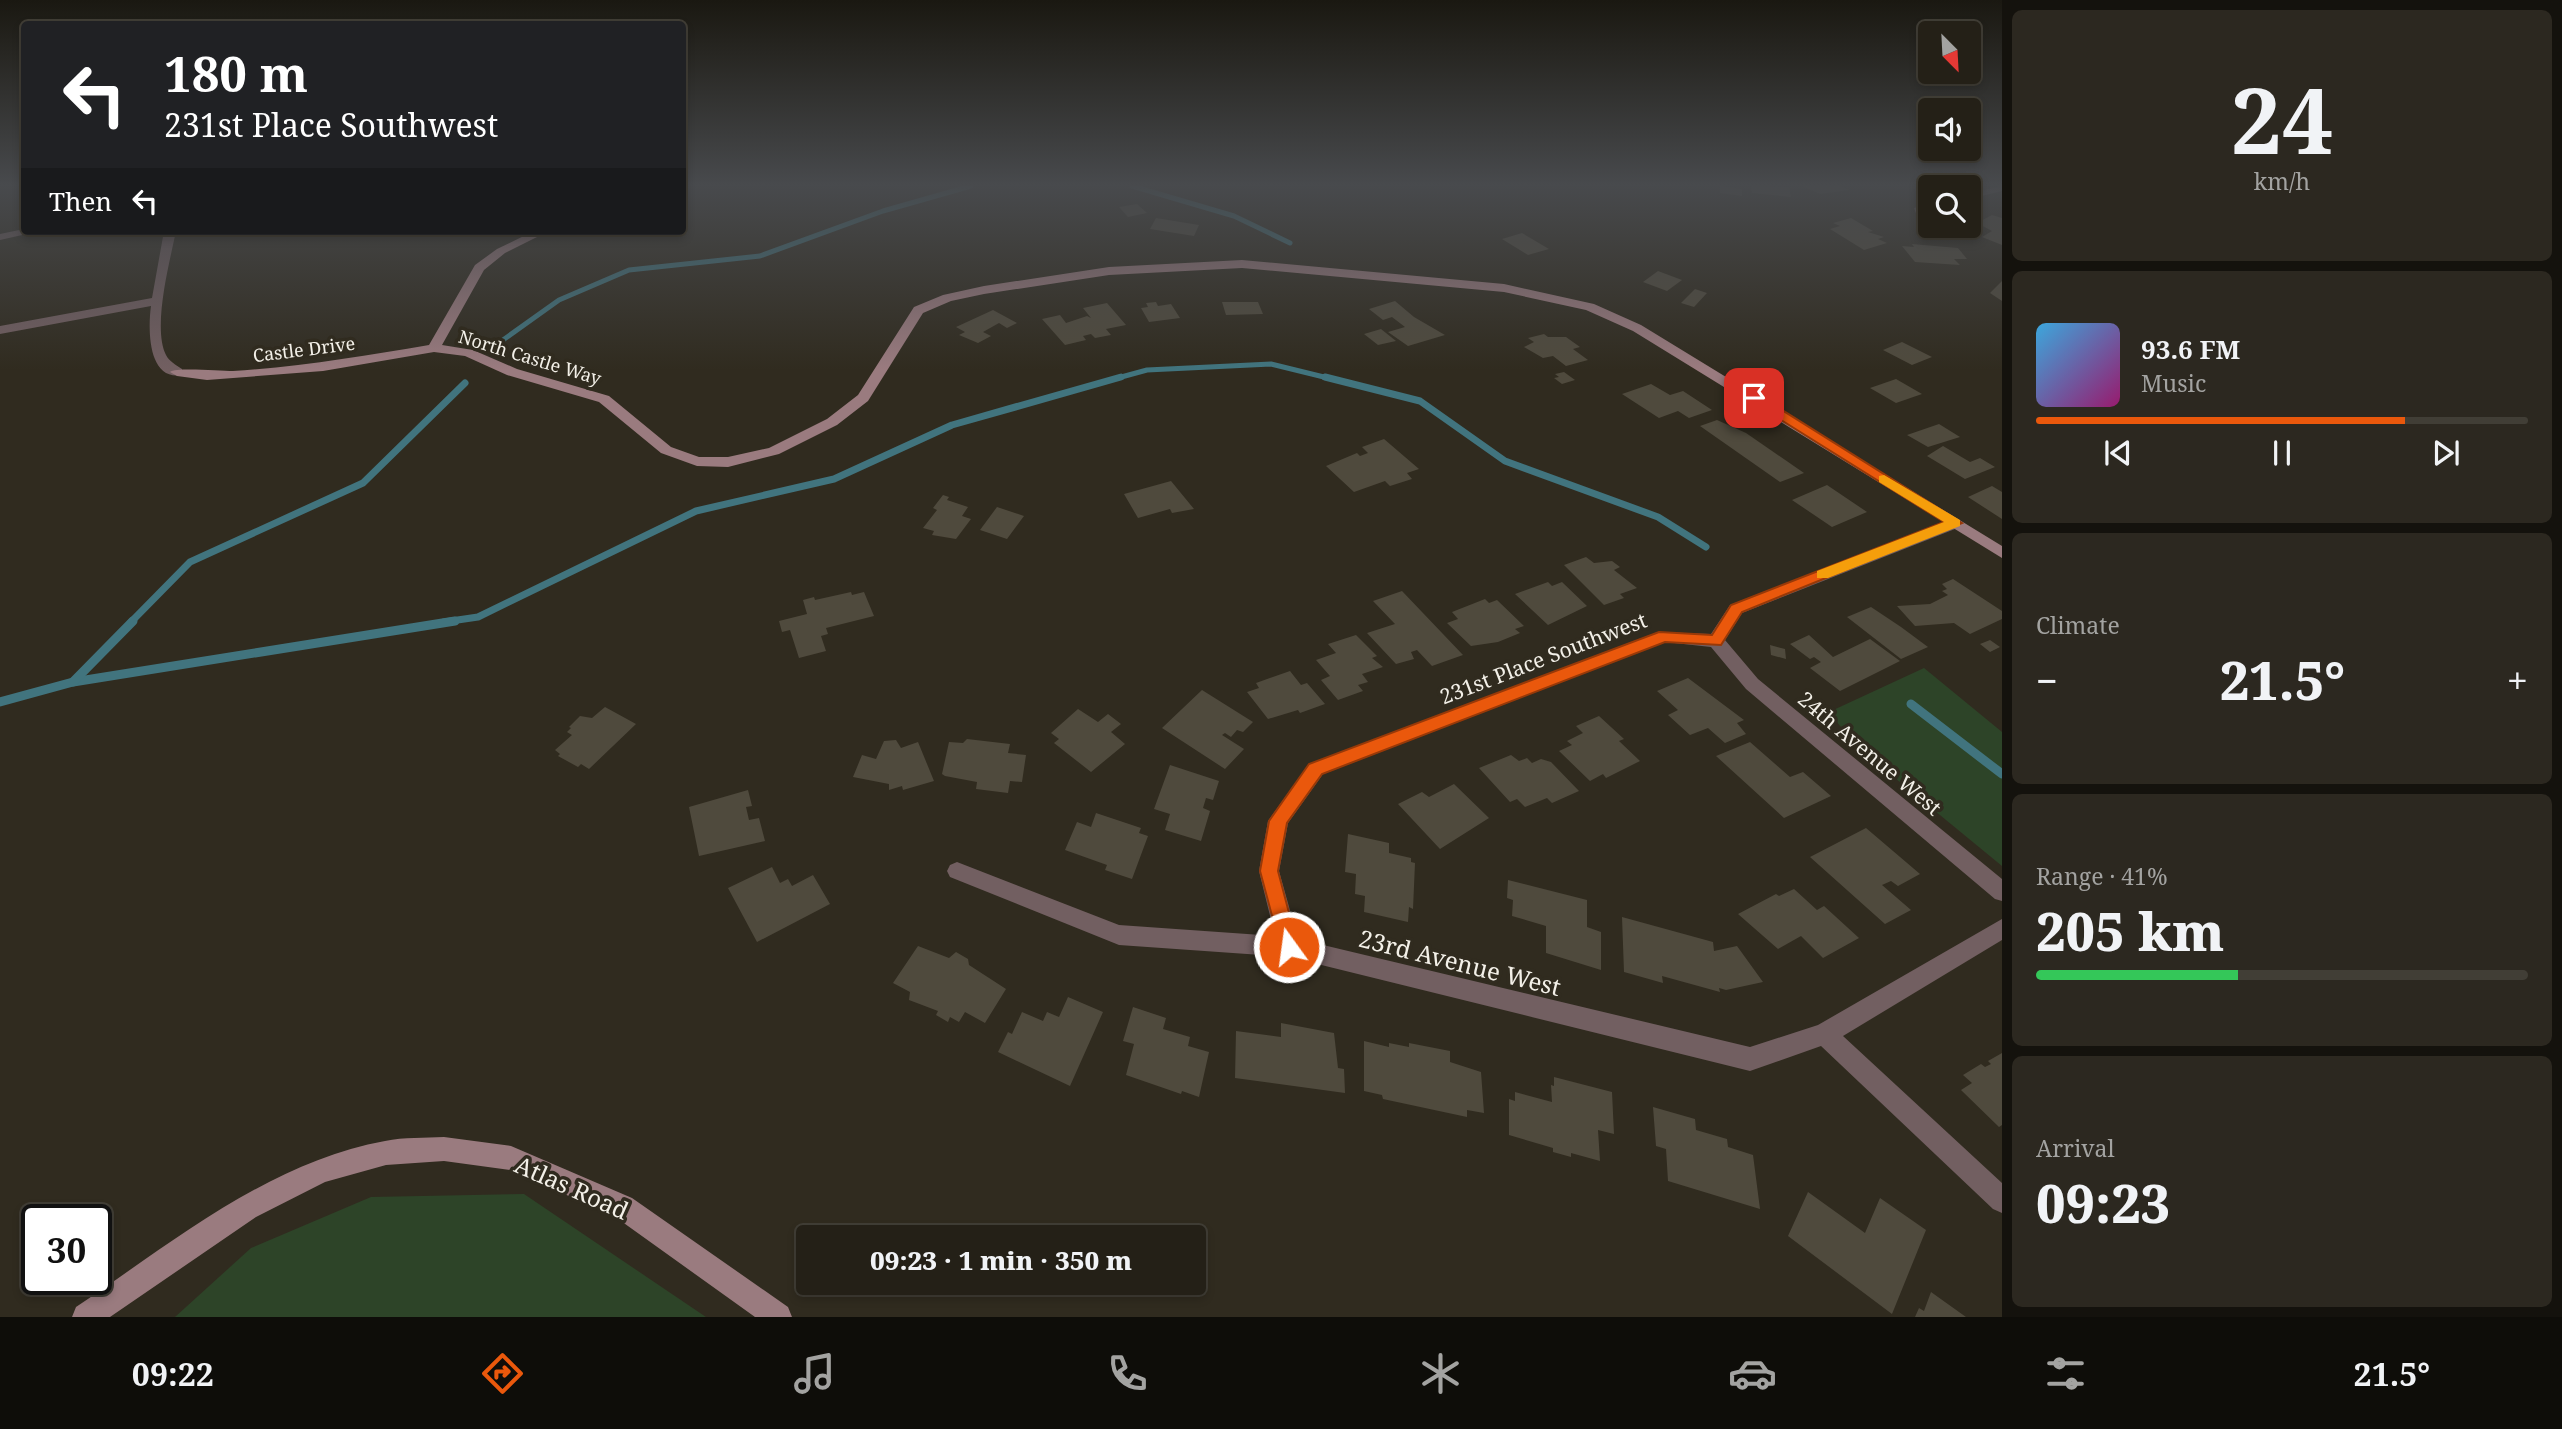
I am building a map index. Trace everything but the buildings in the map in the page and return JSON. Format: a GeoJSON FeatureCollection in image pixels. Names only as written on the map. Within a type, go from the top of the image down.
{"type":"FeatureCollection","features":[{"type":"Feature","properties":{"kind":"street"},"geometry":{"type":"LineString","coordinates":[[0,330],[158,301],[167,247]]}},
{"type":"Feature","properties":{"kind":"street"},"geometry":{"type":"LineString","coordinates":[[434,348],[479,268],[508,247]]}},
{"type":"Feature","properties":{"kind":"street","name":"North Castle Way"},"geometry":{"type":"LineString","coordinates":[[434,348],[468,354],[512,372],[604,399],[666,450],[697,461],[728,462],[774,451],[832,422],[863,398],[918,310],[947,298],[1129,268],[1242,264],[1515,290],[1563,299],[1611,316],[1658,340],[2002,553]]}},
{"type":"Feature","properties":{"kind":"street","name":"Castle Drive"},"geometry":{"type":"LineString","coordinates":[[158,301],[158,351],[164,363],[177,372],[207,376],[261,373],[434,348]]}},
{"type":"Feature","properties":{"kind":"street"},"geometry":{"type":"LineString","coordinates":[[1716,641],[1736,609],[1955,523]]}},
{"type":"Feature","properties":{"kind":"street","name":"231st Place Southwest"},"geometry":{"type":"LineString","coordinates":[[1289,947],[1269,871],[1278,821],[1315,769],[1664,636],[1716,641]]}},
{"type":"Feature","properties":{"kind":"street","name":"24th Avenue West"},"geometry":{"type":"LineString","coordinates":[[1716,641],[1752,684],[2002,892]]}},
{"type":"Feature","properties":{"kind":"street","name":"23rd Avenue West"},"geometry":{"type":"LineString","coordinates":[[957,871],[1119,935],[1289,947],[1750,1059],[1824,1034]]}},
{"type":"Feature","properties":{"kind":"street"},"geometry":{"type":"LineString","coordinates":[[2002,929],[1824,1034],[2002,1200]]}},
{"type":"Feature","properties":{"kind":"street","name":"Atlas Road"},"geometry":{"type":"LineString","coordinates":[[86,1317],[247,1208],[321,1171],[386,1153],[444,1149],[511,1158],[624,1207],[778,1317]]}},
{"type":"Feature","properties":{"kind":"green space"},"geometry":{"type":"Polygon","coordinates":[[[1924,668],[2002,732],[2002,866],[1856,746],[1829,712],[1924,668]]]}},
{"type":"Feature","properties":{"kind":"green space"},"geometry":{"type":"Polygon","coordinates":[[[524,1194],[706,1317],[175,1317],[251,1248],[371,1197],[524,1194]]]}},
{"type":"Feature","properties":{"kind":"waterway"},"geometry":{"type":"LineString","coordinates":[[503,340],[559,300],[629,270],[760,256],[783,247]]}},
{"type":"Feature","properties":{"kind":"waterway"},"geometry":{"type":"LineString","coordinates":[[1114,379],[1147,370],[1271,364],[1332,379]]}},
{"type":"Feature","properties":{"kind":"waterway"},"geometry":{"type":"LineString","coordinates":[[444,622],[478,617],[696,511],[834,479],[952,425],[1121,377]]}},
{"type":"Feature","properties":{"kind":"waterway"},"geometry":{"type":"LineString","coordinates":[[1325,377],[1420,401],[1505,461],[1658,517],[1706,547]]}},
{"type":"Feature","properties":{"kind":"waterway"},"geometry":{"type":"LineString","coordinates":[[131,622],[190,562],[363,483],[465,383]]}},
{"type":"Feature","properties":{"kind":"waterway"},"geometry":{"type":"LineString","coordinates":[[73,682],[133,621]]}},
{"type":"Feature","properties":{"kind":"waterway"},"geometry":{"type":"LineString","coordinates":[[73,682],[455,621]]}},
{"type":"Feature","properties":{"kind":"waterway"},"geometry":{"type":"LineString","coordinates":[[0,702],[73,682]]}},
{"type":"Feature","properties":{"kind":"waterway"},"geometry":{"type":"LineString","coordinates":[[1911,704],[2002,774]]}},
{"type":"Feature","properties":{"kind":"slow traffic"},"geometry":{"type":"LineString","coordinates":[[1823,575],[1955,523],[1884,479]]}},
{"type":"Feature","properties":{"kind":"route"},"geometry":{"type":"LineString","coordinates":[[1289,947],[1269,871],[1278,821],[1315,769],[1664,636],[1716,641],[1736,609],[1955,523],[1754,398]]}}]}
